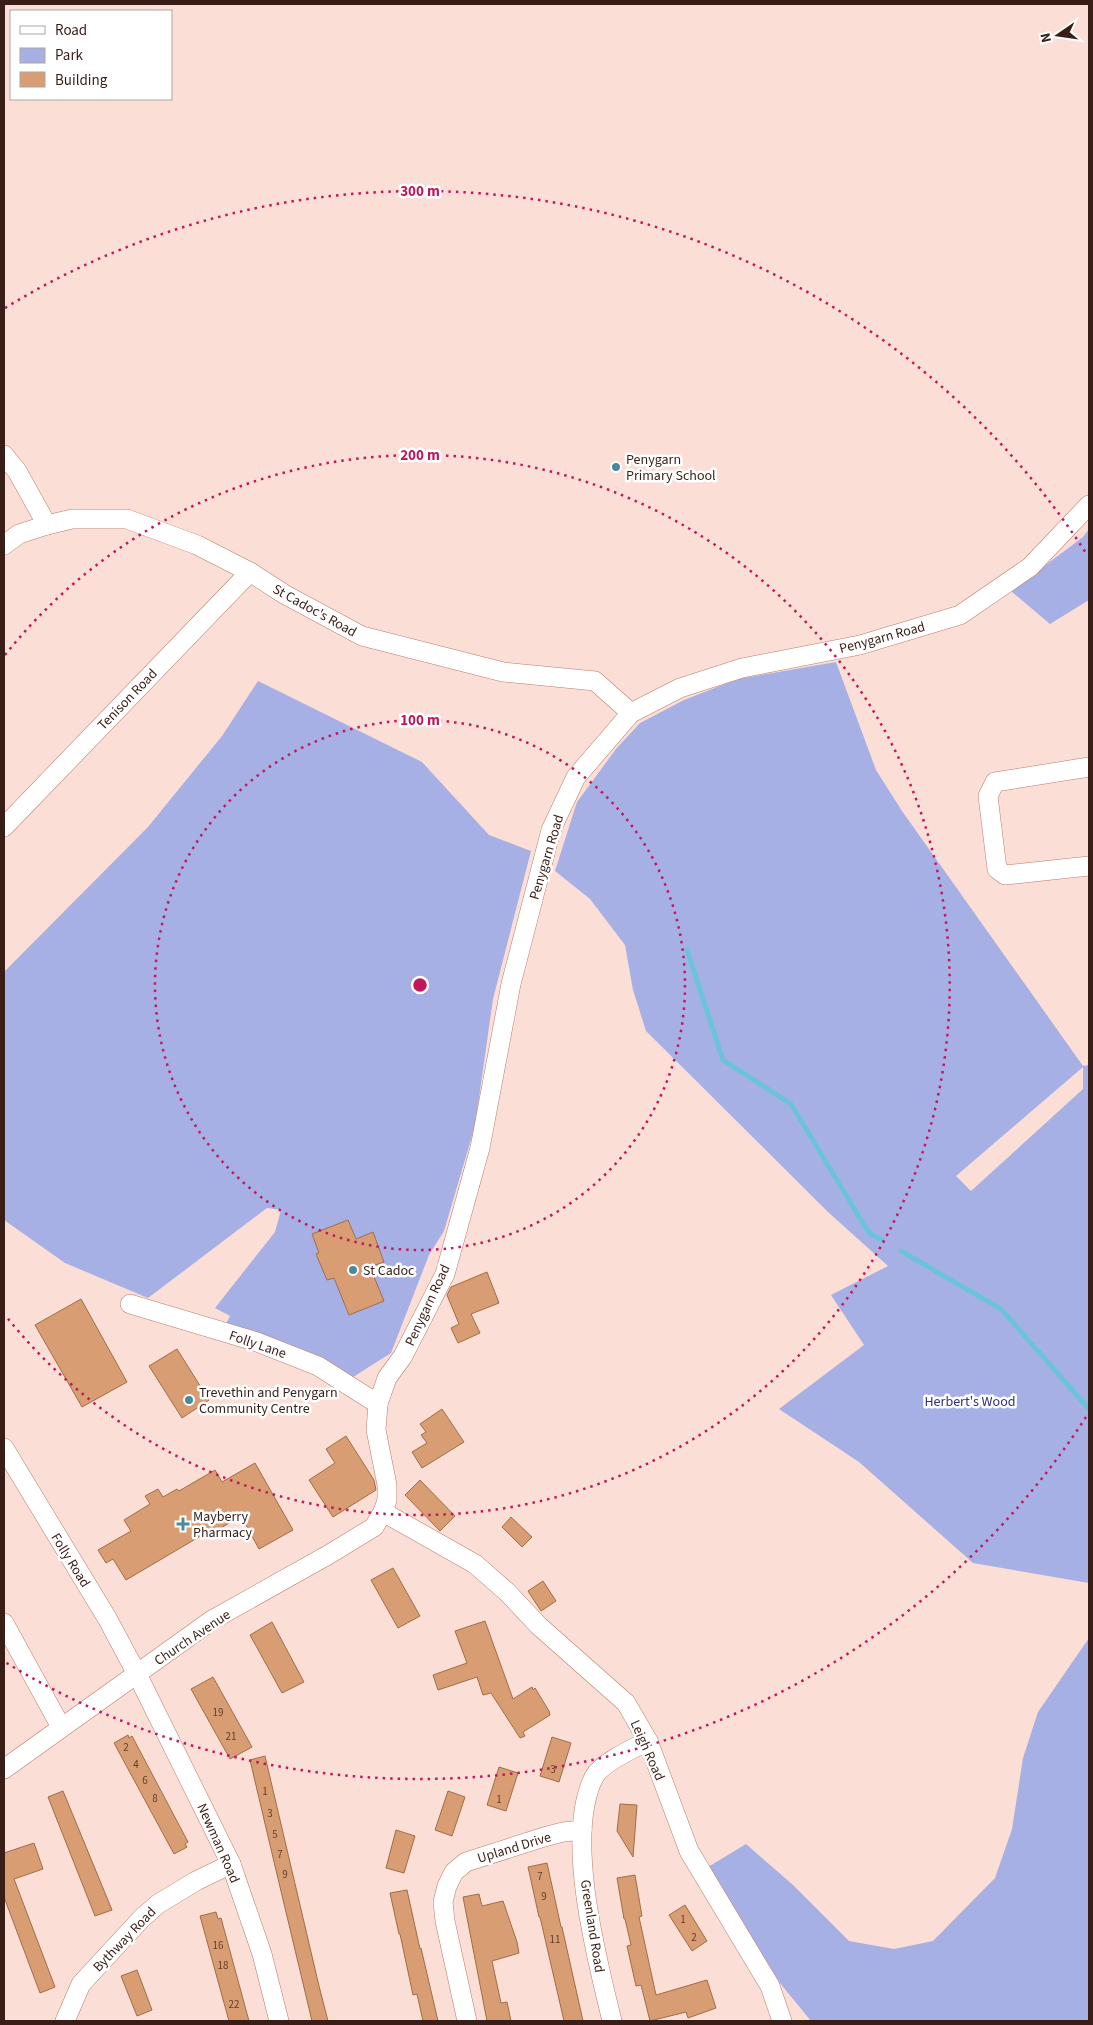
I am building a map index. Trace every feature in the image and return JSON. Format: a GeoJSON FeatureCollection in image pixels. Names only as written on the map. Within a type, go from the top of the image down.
{"type":"FeatureCollection","features":[{"type":"Feature","properties":{"kind":"street"},"geometry":{"type":"LineString","coordinates":[[4,455],[18,471],[46,525]]}},
{"type":"Feature","properties":{"kind":"street","name":"Penygarn Road"},"geometry":{"type":"LineString","coordinates":[[383,1512],[387,1500],[387,1484],[376,1430],[378,1404],[388,1378],[404,1356],[445,1274],[480,1148],[511,984],[551,830],[576,777],[630,713],[680,688],[742,668],[860,645],[960,615],[1030,567],[1089,505]]}},
{"type":"Feature","properties":{"kind":"street","name":"St Cadoc's Road"},"geometry":{"type":"LineString","coordinates":[[4,545],[18,534],[72,519],[127,518],[197,545],[250,572],[284,594],[362,636],[503,672],[595,681],[630,713]]}},
{"type":"Feature","properties":{"kind":"street","name":"Tenison Road"},"geometry":{"type":"LineString","coordinates":[[4,827],[250,572]]}},
{"type":"Feature","properties":{"kind":"street"},"geometry":{"type":"LineString","coordinates":[[1089,767],[995,782],[988,796],[997,869],[1005,876],[1089,866]]}},
{"type":"Feature","properties":{"kind":"street","name":"Folly Lane"},"geometry":{"type":"LineString","coordinates":[[130,1304],[258,1342],[318,1366],[378,1404]]}},
{"type":"Feature","properties":{"kind":"street","name":"Folly Road"},"geometry":{"type":"LineString","coordinates":[[4,1448],[107,1618],[137,1674]]}},
{"type":"Feature","properties":{"kind":"street","name":"Church Avenue"},"geometry":{"type":"LineString","coordinates":[[4,1769],[212,1620],[328,1556],[374,1527],[383,1512]]}},
{"type":"Feature","properties":{"kind":"street","name":"Leigh Road"},"geometry":{"type":"LineString","coordinates":[[383,1512],[475,1564],[507,1592],[539,1626],[626,1703],[648,1741],[689,1851],[770,1986],[782,2021]]}},
{"type":"Feature","properties":{"kind":"street"},"geometry":{"type":"LineString","coordinates":[[4,1622],[61,1727]]}},
{"type":"Feature","properties":{"kind":"street","name":"Newman Road"},"geometry":{"type":"LineString","coordinates":[[137,1674],[231,1864],[262,1954],[279,2021]]}},
{"type":"Feature","properties":{"kind":"street","name":"Greenland Road"},"geometry":{"type":"LineString","coordinates":[[612,2021],[600,1974],[586,1899],[582,1830],[586,1801],[595,1775],[623,1752],[648,1741]]}},
{"type":"Feature","properties":{"kind":"street","name":"Upland Drive"},"geometry":{"type":"LineString","coordinates":[[468,2021],[445,1921],[443,1902],[447,1886],[454,1872],[466,1862],[475,1859],[544,1837],[582,1830]]}},
{"type":"Feature","properties":{"kind":"street","name":"Bythway Road"},"geometry":{"type":"LineString","coordinates":[[65,2021],[81,1984],[142,1918],[158,1904],[196,1881],[231,1864]]}},
{"type":"Feature","properties":{"kind":"green space"},"geometry":{"type":"Polygon","coordinates":[[[1089,529],[1089,600],[1050,624],[1011,591],[1083,537],[1089,529]]]}},
{"type":"Feature","properties":{"kind":"green space","name":"Herbert's Wood"},"geometry":{"type":"Polygon","coordinates":[[[836,662],[876,770],[902,811],[1083,1066],[1089,1065],[1089,1583],[973,1563],[859,1462],[779,1409],[864,1345],[831,1295],[888,1266],[828,1212],[646,1031],[633,990],[625,945],[590,899],[555,871],[577,802],[616,749],[640,723],[684,700],[738,679],[836,662]],[[1083,1067],[956,1176],[971,1191],[1083,1089],[1083,1067]]]}},
{"type":"Feature","properties":{"kind":"green space"},"geometry":{"type":"Polygon","coordinates":[[[258,681],[422,762],[489,835],[531,851],[493,999],[475,1126],[444,1231],[429,1255],[391,1353],[350,1379],[226,1324],[230,1316],[215,1308],[275,1232],[281,1210],[267,1208],[148,1298],[65,1263],[4,1220],[4,972],[148,827],[222,736],[258,681]]]}},
{"type":"Feature","properties":{"kind":"green space"},"geometry":{"type":"Polygon","coordinates":[[[1089,1638],[1089,2021],[811,2021],[780,1983],[708,1867],[746,1844],[793,1885],[849,1941],[894,1949],[933,1941],[995,1878],[1012,1829],[1023,1758],[1038,1712],[1089,1638]]]}},
{"type":"Feature","properties":{"kind":"building"},"geometry":{"type":"Polygon","coordinates":[[[348,1220],[356,1239],[373,1232],[384,1262],[370,1267],[384,1301],[349,1315],[334,1278],[327,1280],[316,1254],[319,1253],[312,1234],[348,1220]]]}},
{"type":"Feature","properties":{"kind":"building"},"geometry":{"type":"Polygon","coordinates":[[[487,1272],[499,1303],[471,1314],[480,1333],[458,1343],[451,1328],[459,1324],[447,1295],[451,1287],[487,1272]]]}},
{"type":"Feature","properties":{"kind":"building"},"geometry":{"type":"Polygon","coordinates":[[[81,1299],[127,1382],[82,1407],[35,1325],[81,1299]]]}},
{"type":"Feature","properties":{"kind":"building"},"geometry":{"type":"Polygon","coordinates":[[[177,1349],[209,1400],[182,1418],[149,1366],[177,1349]]]}},
{"type":"Feature","properties":{"kind":"building"},"geometry":{"type":"Polygon","coordinates":[[[442,1409],[464,1442],[422,1468],[412,1452],[427,1443],[421,1435],[426,1432],[420,1424],[442,1409]]]}},
{"type":"Feature","properties":{"kind":"building"},"geometry":{"type":"Polygon","coordinates":[[[346,1436],[374,1480],[376,1490],[333,1517],[309,1480],[335,1463],[326,1449],[346,1436]]]}},
{"type":"Feature","properties":{"kind":"building"},"geometry":{"type":"Polygon","coordinates":[[[255,1463],[293,1530],[259,1549],[241,1516],[206,1537],[204,1534],[126,1580],[113,1559],[106,1563],[98,1550],[131,1531],[124,1520],[150,1504],[145,1496],[158,1489],[163,1497],[177,1489],[179,1491],[215,1470],[222,1482],[255,1463]]]}},
{"type":"Feature","properties":{"kind":"building"},"geometry":{"type":"Polygon","coordinates":[[[420,1480],[455,1516],[440,1531],[405,1495],[420,1480]]]}},
{"type":"Feature","properties":{"kind":"building"},"geometry":{"type":"Polygon","coordinates":[[[511,1517],[532,1537],[522,1547],[502,1527],[511,1517]]]}},
{"type":"Feature","properties":{"kind":"building"},"geometry":{"type":"Polygon","coordinates":[[[393,1568],[420,1616],[398,1628],[371,1580],[393,1568]]]}},
{"type":"Feature","properties":{"kind":"building"},"geometry":{"type":"Polygon","coordinates":[[[543,1581],[556,1601],[541,1611],[528,1591],[543,1581]]]}},
{"type":"Feature","properties":{"kind":"building"},"geometry":{"type":"Polygon","coordinates":[[[485,1621],[513,1699],[532,1687],[533,1690],[535,1688],[549,1711],[550,1715],[523,1732],[525,1736],[520,1738],[491,1693],[483,1695],[477,1677],[438,1690],[433,1675],[467,1663],[455,1631],[485,1621]]]}},
{"type":"Feature","properties":{"kind":"building"},"geometry":{"type":"Polygon","coordinates":[[[272,1622],[304,1682],[282,1693],[250,1635],[272,1622]]]}},
{"type":"Feature","properties":{"kind":"building"},"geometry":{"type":"Polygon","coordinates":[[[213,1677],[252,1747],[230,1759],[191,1689],[213,1677]]]}},
{"type":"Feature","properties":{"kind":"building"},"geometry":{"type":"Polygon","coordinates":[[[128,1735],[129,1738],[132,1736],[188,1842],[185,1844],[187,1847],[174,1854],[114,1743],[128,1735]]]}},
{"type":"Feature","properties":{"kind":"building"},"geometry":{"type":"Polygon","coordinates":[[[552,1737],[571,1743],[559,1782],[540,1776],[552,1737]]]}},
{"type":"Feature","properties":{"kind":"building"},"geometry":{"type":"Polygon","coordinates":[[[265,1756],[328,2021],[312,2021],[275,1866],[250,1760],[265,1756]]]}},
{"type":"Feature","properties":{"kind":"building"},"geometry":{"type":"Polygon","coordinates":[[[499,1767],[518,1773],[506,1811],[487,1805],[499,1767]]]}},
{"type":"Feature","properties":{"kind":"building"},"geometry":{"type":"Polygon","coordinates":[[[63,1791],[112,1910],[95,1916],[48,1797],[63,1791]]]}},
{"type":"Feature","properties":{"kind":"building"},"geometry":{"type":"Polygon","coordinates":[[[448,1791],[465,1797],[452,1836],[435,1830],[448,1791]]]}},
{"type":"Feature","properties":{"kind":"building"},"geometry":{"type":"Polygon","coordinates":[[[620,1804],[637,1805],[633,1857],[617,1831],[620,1804]]]}},
{"type":"Feature","properties":{"kind":"building"},"geometry":{"type":"Polygon","coordinates":[[[396,1830],[415,1836],[404,1873],[386,1868],[396,1830]]]}},
{"type":"Feature","properties":{"kind":"building"},"geometry":{"type":"Polygon","coordinates":[[[34,1843],[43,1869],[14,1879],[55,1987],[40,1993],[4,1897],[4,1853],[34,1843]]]}},
{"type":"Feature","properties":{"kind":"building"},"geometry":{"type":"Polygon","coordinates":[[[547,1863],[583,2021],[564,2021],[539,1917],[528,1867],[547,1863]]]}},
{"type":"Feature","properties":{"kind":"building"},"geometry":{"type":"Polygon","coordinates":[[[635,1875],[642,1916],[639,1917],[656,1995],[707,1980],[716,2008],[688,2018],[686,2012],[650,2021],[641,1985],[636,1986],[627,1946],[631,1945],[624,1919],[617,1878],[635,1875]]]}},
{"type":"Feature","properties":{"kind":"building"},"geometry":{"type":"Polygon","coordinates":[[[407,1890],[438,2021],[423,2021],[417,1994],[413,1995],[390,1893],[407,1890]]]}},
{"type":"Feature","properties":{"kind":"building"},"geometry":{"type":"Polygon","coordinates":[[[479,1894],[482,1906],[503,1901],[517,1942],[519,1953],[492,1961],[501,2003],[507,2002],[511,2021],[487,2021],[463,1897],[479,1894]]]}},
{"type":"Feature","properties":{"kind":"building"},"geometry":{"type":"Polygon","coordinates":[[[685,1905],[707,1941],[692,1951],[669,1915],[685,1905]]]}},
{"type":"Feature","properties":{"kind":"building"},"geometry":{"type":"Polygon","coordinates":[[[216,1912],[218,1919],[221,1918],[249,2021],[229,2021],[200,1916],[216,1912]]]}},
{"type":"Feature","properties":{"kind":"building"},"geometry":{"type":"Polygon","coordinates":[[[137,1970],[152,2010],[137,2016],[121,1976],[137,1970]]]}},
{"type":"Feature","properties":{"kind":"waterway"},"geometry":{"type":"LineString","coordinates":[[687,950],[723,1060],[791,1104],[869,1233],[882,1240]]}},
{"type":"Feature","properties":{"kind":"waterway"},"geometry":{"type":"LineString","coordinates":[[901,1251],[1001,1309],[1089,1409]]}},
{"type":"Feature","properties":{"kind":"place","name":"Penygarn Primary School"},"geometry":{"type":"Point","coordinates":[616,467]}},
{"type":"Feature","properties":{"kind":"place","name":"St Cadoc"},"geometry":{"type":"Point","coordinates":[353,1270]}},
{"type":"Feature","properties":{"kind":"place","name":"Trevethin and Penygarn Community Centre"},"geometry":{"type":"Point","coordinates":[189,1400]}},
{"type":"Feature","properties":{"kind":"place","name":"Mayberry Pharmacy"},"geometry":{"type":"Point","coordinates":[183,1524]}}]}
